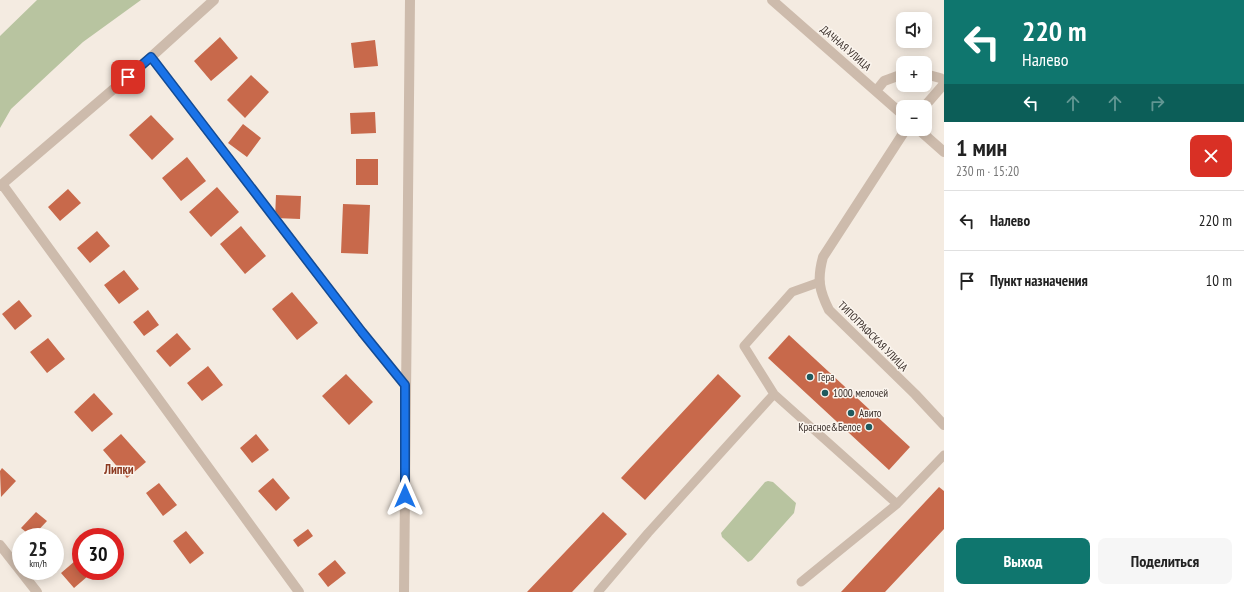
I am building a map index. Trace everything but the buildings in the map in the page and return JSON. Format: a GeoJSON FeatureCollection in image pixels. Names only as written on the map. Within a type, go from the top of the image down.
{"type":"FeatureCollection","features":[{"type":"Feature","properties":{"kind":"street"},"geometry":{"type":"LineString","coordinates":[[404,592],[410,0]]}},
{"type":"Feature","properties":{"kind":"street","name":"ДАЧНАЯ УЛИЦА"},"geometry":{"type":"LineString","coordinates":[[772,0],[896,109]]}},
{"type":"Feature","properties":{"kind":"street"},"geometry":{"type":"LineString","coordinates":[[212,1],[151,57],[1,185],[299,592]]}},
{"type":"Feature","properties":{"kind":"street"},"geometry":{"type":"LineString","coordinates":[[151,57],[362,332],[405,385]]}},
{"type":"Feature","properties":{"kind":"street"},"geometry":{"type":"LineString","coordinates":[[932,76],[944,80]]}},
{"type":"Feature","properties":{"kind":"street"},"geometry":{"type":"LineString","coordinates":[[876,90],[884,81],[896,77]]}},
{"type":"Feature","properties":{"kind":"street"},"geometry":{"type":"LineString","coordinates":[[930,100],[944,84]]}},
{"type":"Feature","properties":{"kind":"street","name":"ТИПОГРАФСКАЯ УЛИЦА"},"geometry":{"type":"LineString","coordinates":[[901,136],[823,257],[819,272],[822,296],[829,310],[915,394],[944,425]]}},
{"type":"Feature","properties":{"kind":"street"},"geometry":{"type":"LineString","coordinates":[[926,136],[944,152]]}},
{"type":"Feature","properties":{"kind":"street"},"geometry":{"type":"LineString","coordinates":[[0,545],[37,592]]}},
{"type":"Feature","properties":{"kind":"lane"},"geometry":{"type":"LineString","coordinates":[[820,282],[792,292],[744,346],[774,394],[897,504]]}},
{"type":"Feature","properties":{"kind":"lane"},"geometry":{"type":"LineString","coordinates":[[598,592],[648,533],[774,394]]}},
{"type":"Feature","properties":{"kind":"lane"},"geometry":{"type":"LineString","coordinates":[[801,582],[897,504],[944,456]]}},
{"type":"Feature","properties":{"kind":"green space"},"geometry":{"type":"Polygon","coordinates":[[[37,0],[141,0],[83,42],[11,109],[0,128],[0,36],[37,0]]]}},
{"type":"Feature","properties":{"kind":"green space"},"geometry":{"type":"Polygon","coordinates":[[[765,482],[773,482],[796,503],[794,513],[752,560],[748,562],[722,537],[721,533],[765,482]]]}},
{"type":"Feature","properties":{"kind":"place","name":"Гера"},"geometry":{"type":"Point","coordinates":[810,377]}},
{"type":"Feature","properties":{"kind":"place","name":"1000 мелочей"},"geometry":{"type":"Point","coordinates":[825,393]}},
{"type":"Feature","properties":{"kind":"place","name":"Авито"},"geometry":{"type":"Point","coordinates":[851,413]}},
{"type":"Feature","properties":{"kind":"place","name":"Красное&Белое"},"geometry":{"type":"Point","coordinates":[869,427]}},
{"type":"Feature","properties":{"kind":"district","name":"Липки"},"geometry":{"type":"Point","coordinates":[119,469]}},
{"type":"Feature","properties":{"kind":"route"},"geometry":{"type":"LineString","coordinates":[[128,77],[151,57],[362,332],[405,385],[405,496]]}}]}
